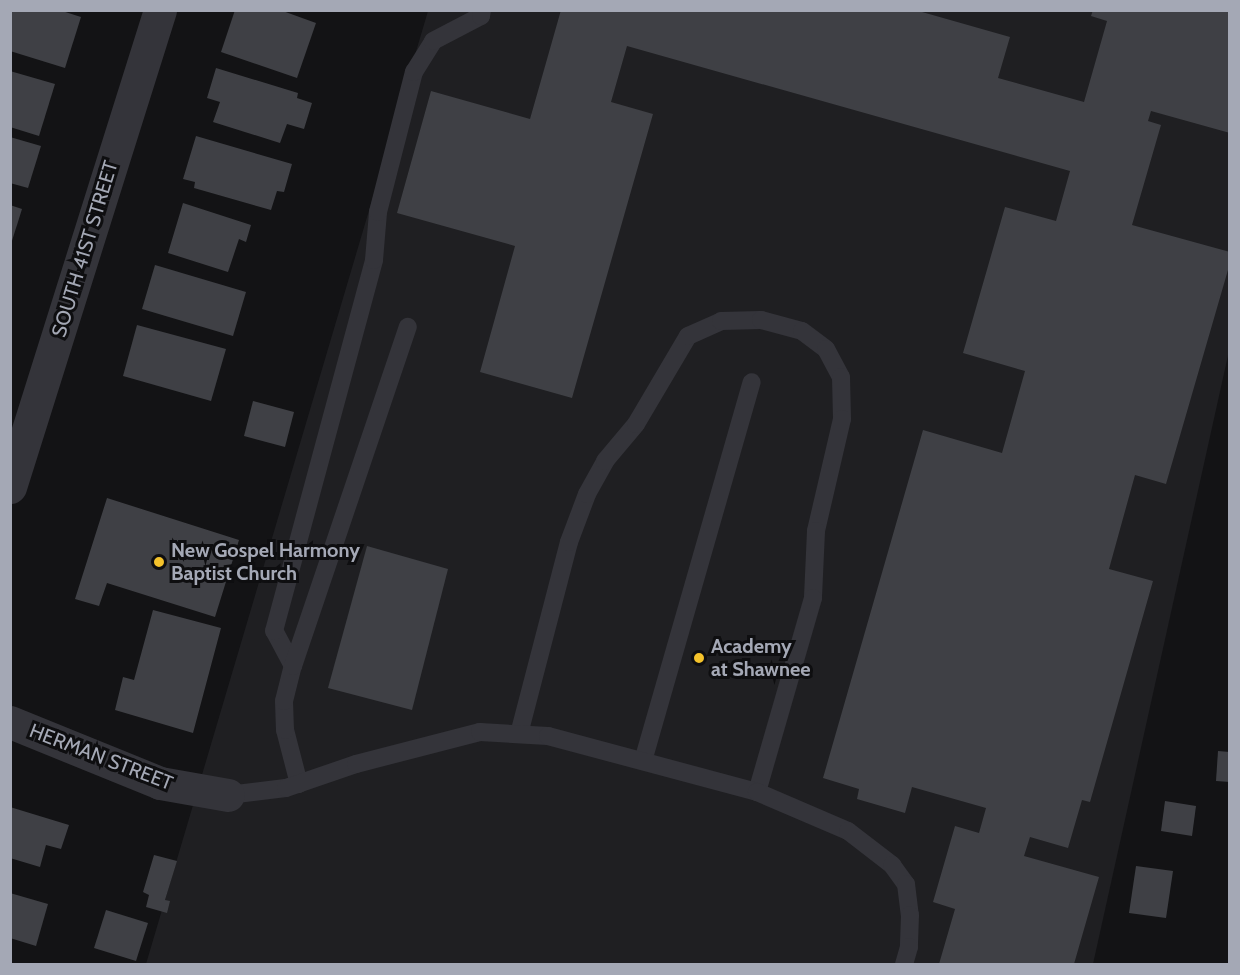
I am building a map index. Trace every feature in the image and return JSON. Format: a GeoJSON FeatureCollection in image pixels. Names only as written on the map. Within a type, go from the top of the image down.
{"type":"FeatureCollection","features":[{"type":"Feature","properties":{"kind":"street","name":"SOUTH 41ST STREET"},"geometry":{"type":"LineString","coordinates":[[10,487],[160,10]]}},
{"type":"Feature","properties":{"kind":"street","name":"HERMAN STREET"},"geometry":{"type":"LineString","coordinates":[[10,723],[160,783],[228,795]]}},
{"type":"Feature","properties":{"kind":"lane"},"geometry":{"type":"LineString","coordinates":[[293,666],[274,631],[374,260],[378,212],[414,72],[434,41],[481,16],[482,10]]}},
{"type":"Feature","properties":{"kind":"lane"},"geometry":{"type":"LineString","coordinates":[[519,734],[569,542],[587,495],[605,461],[636,424],[688,336],[721,321],[761,320],[802,331],[826,348],[842,377],[842,419],[816,531],[813,598],[757,792]]}},
{"type":"Feature","properties":{"kind":"lane"},"geometry":{"type":"LineString","coordinates":[[299,784],[285,730],[284,701],[293,666],[408,327]]}},
{"type":"Feature","properties":{"kind":"lane"},"geometry":{"type":"LineString","coordinates":[[643,761],[752,382]]}},
{"type":"Feature","properties":{"kind":"lane"},"geometry":{"type":"LineString","coordinates":[[228,795],[286,788],[356,764],[480,732],[548,736],[757,792],[848,831],[892,865],[906,884],[910,915],[909,947],[904,964]]}},
{"type":"Feature","properties":{"kind":"shaded area","name":"Academy at Shawnee"},"geometry":{"type":"Polygon","coordinates":[[[428,11],[1229,11],[1229,351],[1093,964],[146,964],[428,11]]]}},
{"type":"Feature","properties":{"kind":"building"},"geometry":{"type":"Polygon","coordinates":[[[10,10],[59,10],[81,17],[65,68],[10,51],[10,10]]]}},
{"type":"Feature","properties":{"kind":"building"},"geometry":{"type":"Polygon","coordinates":[[[235,10],[280,10],[316,23],[297,78],[221,52],[235,10]]]}},
{"type":"Feature","properties":{"kind":"building","name":"Academy at Shawnee"},"geometry":{"type":"Polygon","coordinates":[[[561,10],[915,10],[1010,37],[998,78],[1084,102],[1107,21],[1091,16],[1093,10],[1230,10],[1230,133],[1151,111],[1148,121],[1161,125],[1132,225],[1230,252],[1230,263],[1166,484],[1135,475],[1109,569],[1153,581],[1090,802],[1082,800],[1068,848],[1030,837],[1024,856],[1099,877],[1074,964],[939,964],[955,909],[933,902],[955,826],[979,833],[986,808],[912,787],[905,813],[857,799],[859,789],[823,778],[923,430],[1002,453],[1025,371],[963,353],[1005,207],[1056,221],[1070,171],[627,46],[611,102],[653,114],[572,398],[480,372],[515,246],[397,213],[431,91],[530,119],[561,10]]]}},
{"type":"Feature","properties":{"kind":"building"},"geometry":{"type":"Polygon","coordinates":[[[216,68],[298,93],[297,98],[312,103],[304,129],[287,124],[280,143],[213,122],[220,102],[207,98],[216,68]]]}},
{"type":"Feature","properties":{"kind":"building"},"geometry":{"type":"Polygon","coordinates":[[[10,71],[55,84],[39,136],[10,127],[10,71]]]}},
{"type":"Feature","properties":{"kind":"building"},"geometry":{"type":"Polygon","coordinates":[[[196,136],[292,164],[284,192],[277,191],[271,210],[194,188],[195,182],[183,179],[196,136]]]}},
{"type":"Feature","properties":{"kind":"building"},"geometry":{"type":"Polygon","coordinates":[[[10,137],[41,146],[28,188],[10,183],[10,137]]]}},
{"type":"Feature","properties":{"kind":"building"},"geometry":{"type":"Polygon","coordinates":[[[183,203],[251,225],[246,242],[239,239],[228,272],[168,253],[183,203]]]}},
{"type":"Feature","properties":{"kind":"building"},"geometry":{"type":"Polygon","coordinates":[[[10,205],[22,209],[11,244],[10,244],[10,205]]]}},
{"type":"Feature","properties":{"kind":"building"},"geometry":{"type":"Polygon","coordinates":[[[155,265],[246,292],[233,336],[142,309],[155,265]]]}},
{"type":"Feature","properties":{"kind":"building"},"geometry":{"type":"Polygon","coordinates":[[[137,325],[226,349],[211,401],[123,376],[137,325]]]}},
{"type":"Feature","properties":{"kind":"building"},"geometry":{"type":"Polygon","coordinates":[[[253,401],[294,412],[285,447],[244,436],[253,401]]]}},
{"type":"Feature","properties":{"kind":"building","name":"New Gospel Harmony Baptist Church"},"geometry":{"type":"Polygon","coordinates":[[[107,498],[239,540],[215,617],[107,583],[99,606],[75,599],[107,498]]]}},
{"type":"Feature","properties":{"kind":"building"},"geometry":{"type":"Polygon","coordinates":[[[367,546],[448,569],[412,710],[328,688],[367,546]]]}},
{"type":"Feature","properties":{"kind":"building"},"geometry":{"type":"Polygon","coordinates":[[[153,610],[221,628],[193,733],[115,710],[123,677],[134,680],[153,610]]]}},
{"type":"Feature","properties":{"kind":"building"},"geometry":{"type":"Polygon","coordinates":[[[1218,751],[1230,752],[1230,782],[1216,781],[1218,751]]]}},
{"type":"Feature","properties":{"kind":"building"},"geometry":{"type":"Polygon","coordinates":[[[1165,801],[1196,806],[1192,836],[1161,831],[1165,801]]]}},
{"type":"Feature","properties":{"kind":"building"},"geometry":{"type":"Polygon","coordinates":[[[10,807],[69,825],[61,849],[46,845],[40,867],[10,858],[10,807]]]}},
{"type":"Feature","properties":{"kind":"building"},"geometry":{"type":"Polygon","coordinates":[[[154,855],[177,861],[165,900],[170,901],[167,913],[146,907],[149,895],[143,892],[154,855]]]}},
{"type":"Feature","properties":{"kind":"building"},"geometry":{"type":"Polygon","coordinates":[[[1136,866],[1173,871],[1166,918],[1129,913],[1136,866]]]}},
{"type":"Feature","properties":{"kind":"building"},"geometry":{"type":"Polygon","coordinates":[[[10,893],[48,904],[36,946],[10,938],[10,893]]]}},
{"type":"Feature","properties":{"kind":"building"},"geometry":{"type":"Polygon","coordinates":[[[106,910],[148,923],[136,961],[94,948],[106,910]]]}},
{"type":"Feature","properties":{"kind":"place","name":"New Gospel Harmony Baptist Church"},"geometry":{"type":"Point","coordinates":[159,562]}},
{"type":"Feature","properties":{"kind":"place","name":"Academy at Shawnee"},"geometry":{"type":"Point","coordinates":[699,658]}}]}
